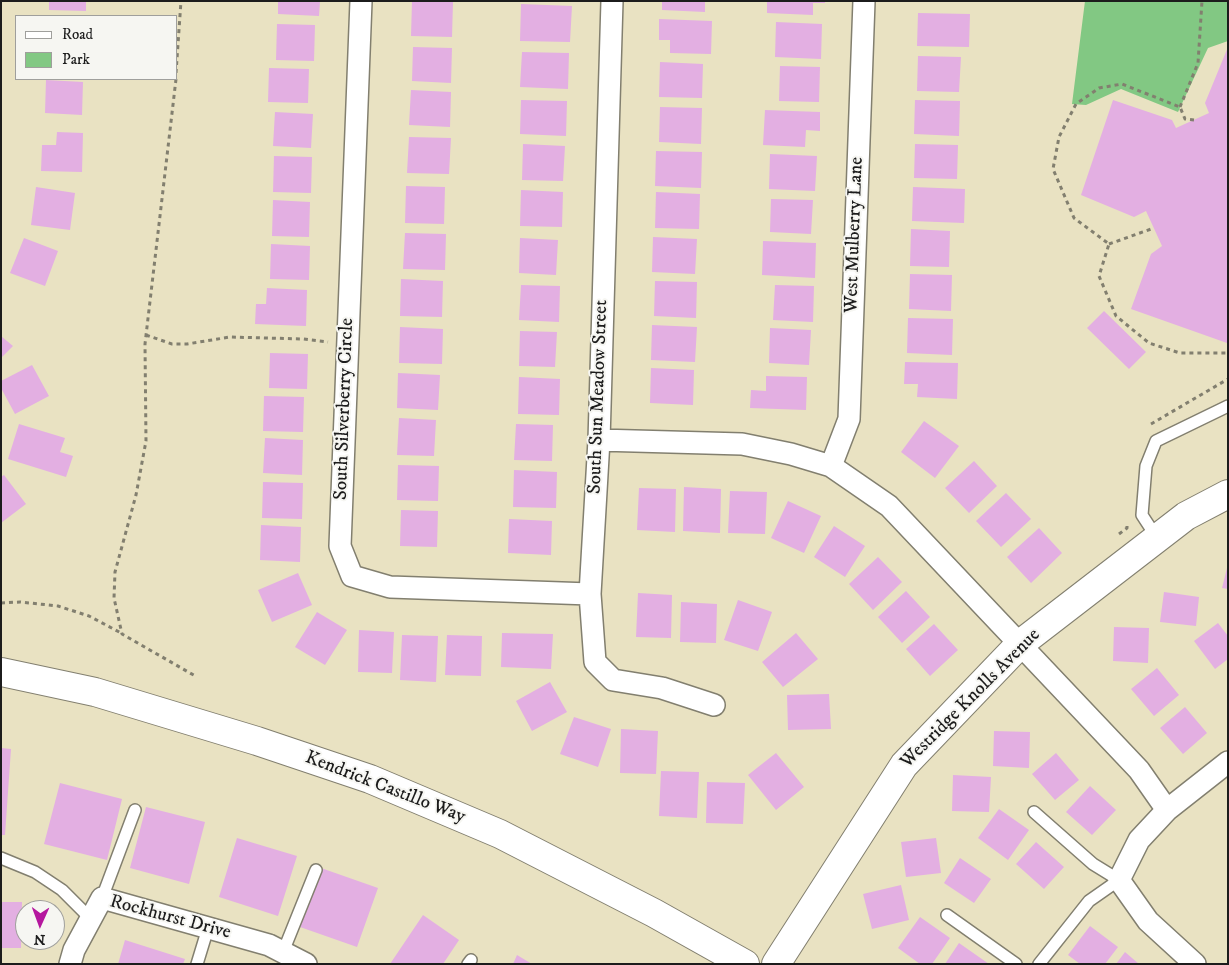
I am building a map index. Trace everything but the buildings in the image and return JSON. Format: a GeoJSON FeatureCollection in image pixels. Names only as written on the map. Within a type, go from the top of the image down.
{"type":"FeatureCollection","features":[{"type":"Feature","properties":{"kind":"main road","name":"Westridge Knolls Avenue"},"geometry":{"type":"LineString","coordinates":[[776,964],[904,765],[1020,644],[1186,516],[1228,494]]}},
{"type":"Feature","properties":{"kind":"main road","name":"Kendrick Castillo Way"},"geometry":{"type":"LineString","coordinates":[[1,672],[95,692],[257,741],[370,779],[500,834],[654,912],[745,964]]}},
{"type":"Feature","properties":{"kind":"street","name":"South Silverberry Circle"},"geometry":{"type":"LineString","coordinates":[[361,1],[340,546],[352,576],[390,586],[590,594]]}},
{"type":"Feature","properties":{"kind":"street","name":"South Sun Meadow Street"},"geometry":{"type":"LineString","coordinates":[[612,1],[599,440],[590,594],[595,662],[613,680],[662,688],[714,705]]}},
{"type":"Feature","properties":{"kind":"street","name":"West Mulberry Lane"},"geometry":{"type":"LineString","coordinates":[[831,466],[849,419],[864,1]]}},
{"type":"Feature","properties":{"kind":"street"},"geometry":{"type":"LineString","coordinates":[[599,440],[742,444],[792,454],[831,466],[889,506],[1139,770],[1167,810]]}},
{"type":"Feature","properties":{"kind":"street"},"geometry":{"type":"LineString","coordinates":[[1195,964],[1148,921],[1120,880],[1139,840],[1167,810],[1228,762]]}},
{"type":"Feature","properties":{"kind":"street","name":"Rockhurst Drive"},"geometry":{"type":"LineString","coordinates":[[70,964],[74,950],[102,898],[268,945],[306,964]]}},
{"type":"Feature","properties":{"kind":"lane"},"geometry":{"type":"LineString","coordinates":[[1157,538],[1142,515],[1146,466],[1156,441],[1228,406]]}},
{"type":"Feature","properties":{"kind":"lane"},"geometry":{"type":"LineString","coordinates":[[102,898],[135,810]]}},
{"type":"Feature","properties":{"kind":"lane"},"geometry":{"type":"LineString","coordinates":[[1034,812],[1093,864],[1120,880],[1089,901],[1039,964]]}},
{"type":"Feature","properties":{"kind":"lane"},"geometry":{"type":"LineString","coordinates":[[1,858],[35,872],[62,890],[91,919]]}},
{"type":"Feature","properties":{"kind":"lane"},"geometry":{"type":"LineString","coordinates":[[282,952],[316,870]]}},
{"type":"Feature","properties":{"kind":"lane"},"geometry":{"type":"LineString","coordinates":[[947,915],[1016,964]]}},
{"type":"Feature","properties":{"kind":"lane"},"geometry":{"type":"LineString","coordinates":[[197,964],[208,928]]}},
{"type":"Feature","properties":{"kind":"path"},"geometry":{"type":"LineString","coordinates":[[178,44],[181,1]]}},
{"type":"Feature","properties":{"kind":"path"},"geometry":{"type":"LineString","coordinates":[[1194,120],[1185,119],[1180,107],[1198,63],[1202,1]]}},
{"type":"Feature","properties":{"kind":"path"},"geometry":{"type":"LineString","coordinates":[[122,634],[114,598],[115,572],[136,495],[146,441],[146,335],[176,80]]}},
{"type":"Feature","properties":{"kind":"path"},"geometry":{"type":"LineString","coordinates":[[1109,244],[1074,218],[1053,169],[1059,137],[1076,104],[1099,88],[1122,84],[1180,107]]}},
{"type":"Feature","properties":{"kind":"path"},"geometry":{"type":"LineString","coordinates":[[1109,244],[1154,228]]}},
{"type":"Feature","properties":{"kind":"path"},"geometry":{"type":"LineString","coordinates":[[1109,244],[1099,276],[1116,316],[1149,344],[1180,353],[1228,353]]}},
{"type":"Feature","properties":{"kind":"path"},"geometry":{"type":"LineString","coordinates":[[146,335],[172,344],[187,344],[230,336],[303,339],[348,344]]}},
{"type":"Feature","properties":{"kind":"path"},"geometry":{"type":"LineString","coordinates":[[1146,431],[1151,423],[1228,379]]}},
{"type":"Feature","properties":{"kind":"path"},"geometry":{"type":"LineString","coordinates":[[1113,539],[1127,528],[1127,519]]}},
{"type":"Feature","properties":{"kind":"path"},"geometry":{"type":"LineString","coordinates":[[1,603],[20,602],[58,606],[89,616],[198,677]]}},
{"type":"Feature","properties":{"kind":"green space"},"geometry":{"type":"Polygon","coordinates":[[[1085,1],[1228,1],[1228,41],[1208,48],[1178,112],[1121,89],[1086,105],[1072,104],[1085,1]]]}}]}
